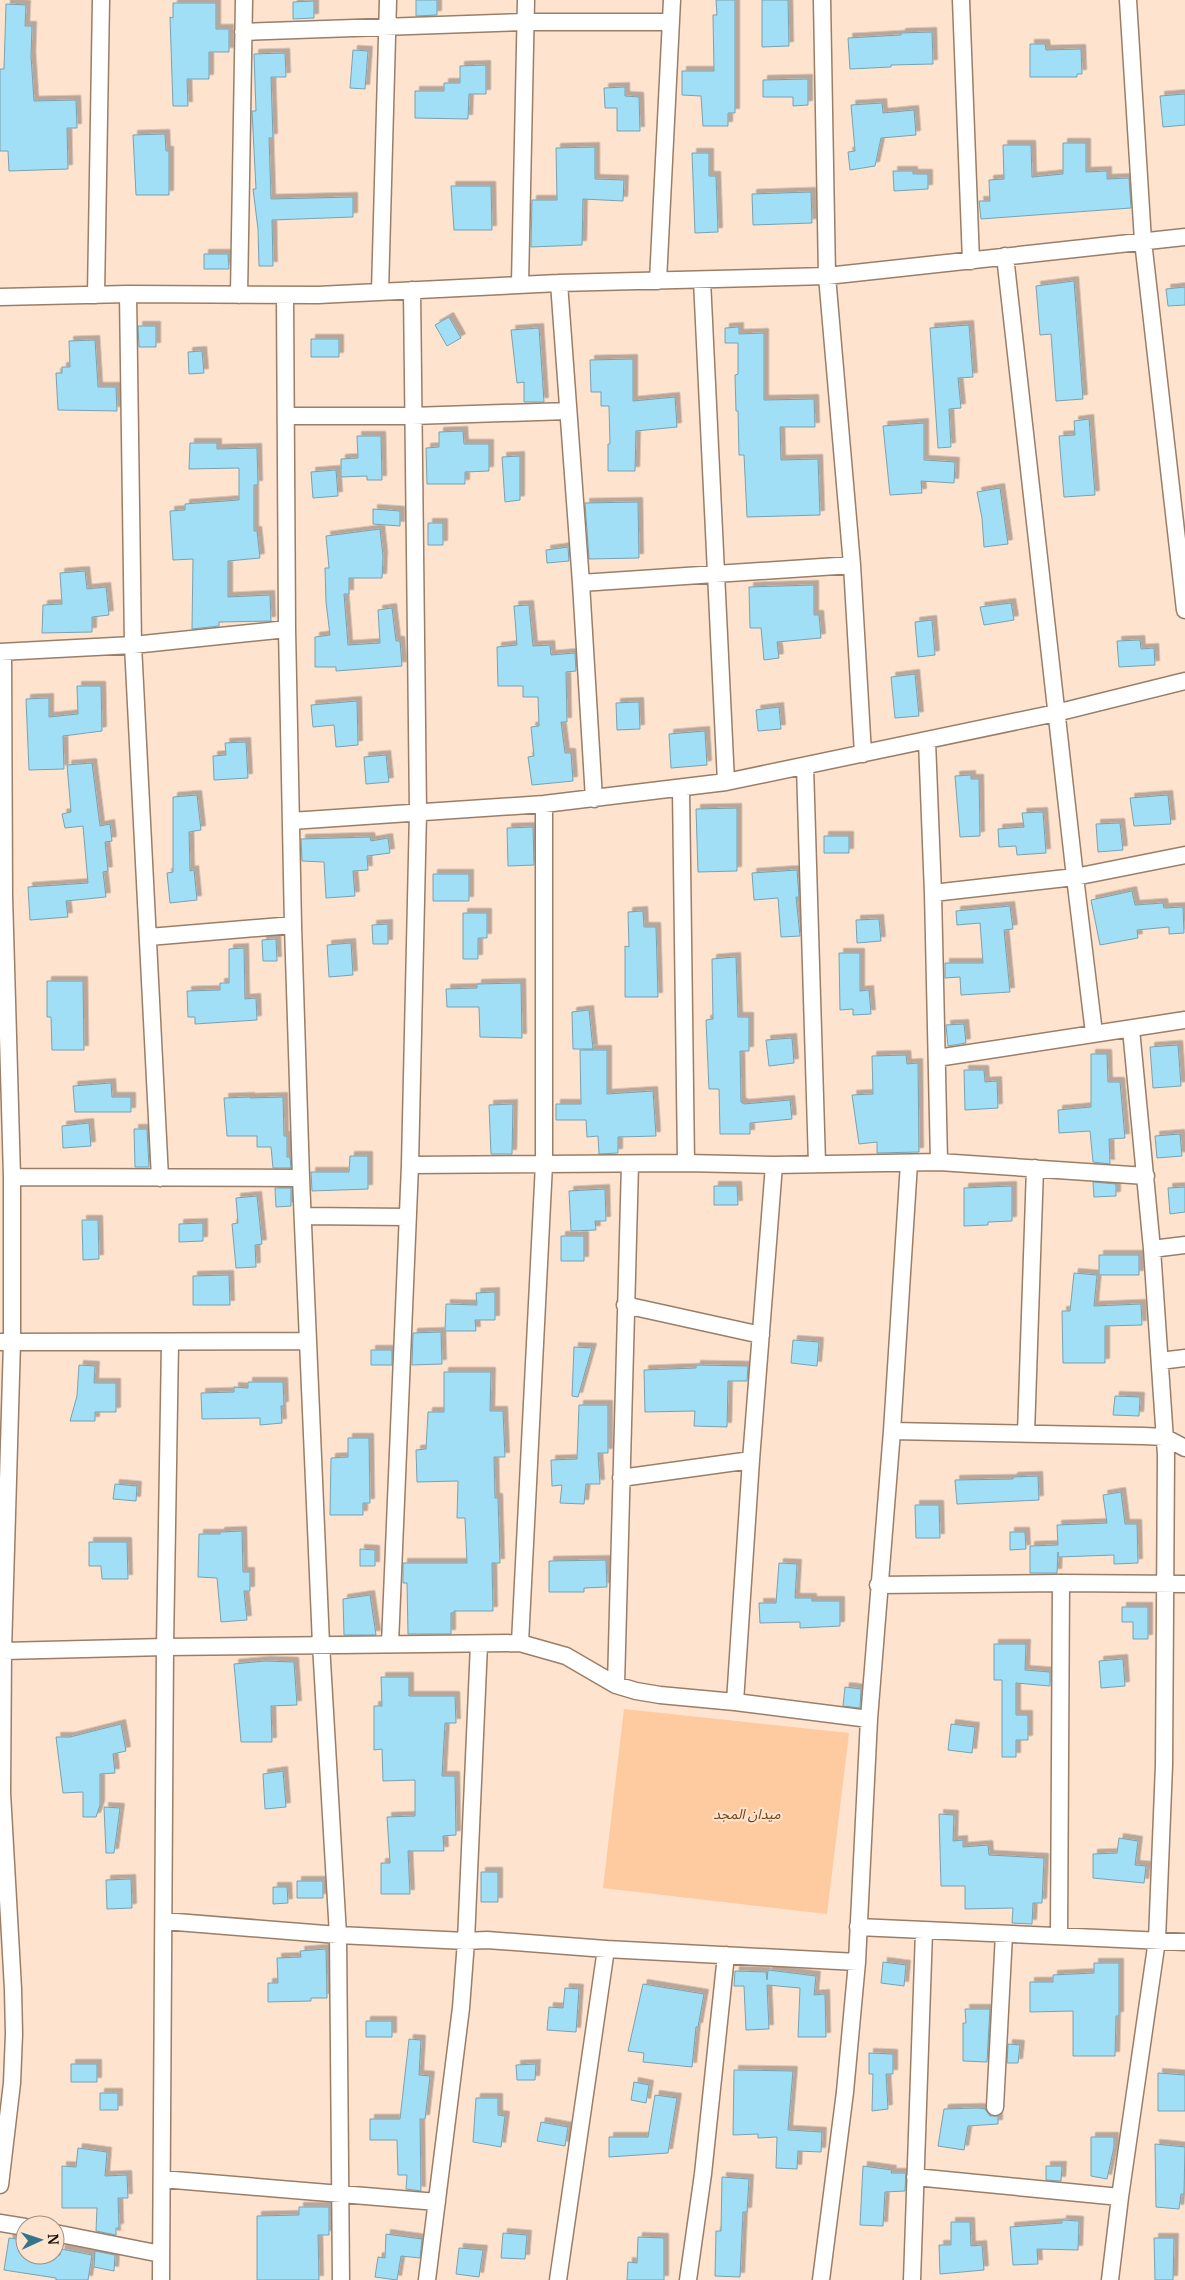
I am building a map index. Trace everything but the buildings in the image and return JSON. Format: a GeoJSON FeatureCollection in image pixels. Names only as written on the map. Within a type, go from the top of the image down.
{"type":"FeatureCollection","features":[{"type":"Feature","properties":{"kind":"street"},"geometry":{"type":"LineString","coordinates":[[96,295],[101,0]]}},
{"type":"Feature","properties":{"kind":"street"},"geometry":{"type":"LineString","coordinates":[[239,295],[244,0]]}},
{"type":"Feature","properties":{"kind":"street"},"geometry":{"type":"LineString","coordinates":[[380,292],[388,0]]}},
{"type":"Feature","properties":{"kind":"street"},"geometry":{"type":"LineString","coordinates":[[520,284],[526,0]]}},
{"type":"Feature","properties":{"kind":"street"},"geometry":{"type":"LineString","coordinates":[[658,281],[672,0]]}},
{"type":"Feature","properties":{"kind":"street"},"geometry":{"type":"LineString","coordinates":[[822,0],[827,276],[852,565],[863,754]]}},
{"type":"Feature","properties":{"kind":"street"},"geometry":{"type":"LineString","coordinates":[[961,0],[970,261]]}},
{"type":"Feature","properties":{"kind":"street"},"geometry":{"type":"LineString","coordinates":[[1128,0],[1143,241],[1185,610]]}},
{"type":"Feature","properties":{"kind":"street"},"geometry":{"type":"LineString","coordinates":[[243,32],[525,22],[671,22]]}},
{"type":"Feature","properties":{"kind":"street"},"geometry":{"type":"LineString","coordinates":[[0,297],[128,294],[285,295],[380,292],[559,282],[827,276],[1185,237]]}},
{"type":"Feature","properties":{"kind":"street"},"geometry":{"type":"LineString","coordinates":[[1005,256],[1094,1033]]}},
{"type":"Feature","properties":{"kind":"street"},"geometry":{"type":"LineString","coordinates":[[702,280],[726,782]]}},
{"type":"Feature","properties":{"kind":"street"},"geometry":{"type":"LineString","coordinates":[[559,282],[581,583],[594,799]]}},
{"type":"Feature","properties":{"kind":"street"},"geometry":{"type":"LineString","coordinates":[[390,1644],[410,1165],[418,812],[412,290]]}},
{"type":"Feature","properties":{"kind":"street"},"geometry":{"type":"LineString","coordinates":[[128,294],[132,645],[149,937],[160,1178]]}},
{"type":"Feature","properties":{"kind":"street"},"geometry":{"type":"LineString","coordinates":[[285,295],[287,629],[293,925],[301,1178],[321,1644],[338,1935],[341,2280]]}},
{"type":"Feature","properties":{"kind":"street"},"geometry":{"type":"LineString","coordinates":[[287,416],[412,416],[568,411]]}},
{"type":"Feature","properties":{"kind":"street"},"geometry":{"type":"LineString","coordinates":[[581,583],[852,565]]}},
{"type":"Feature","properties":{"kind":"street"},"geometry":{"type":"LineString","coordinates":[[0,2185],[12,2083],[14,2034],[2,1793],[6,1342],[12,1177],[4,1062],[1,652],[132,645],[287,629]]}},
{"type":"Feature","properties":{"kind":"street"},"geometry":{"type":"LineString","coordinates":[[291,820],[544,804],[726,782],[1056,713],[1185,681]]}},
{"type":"Feature","properties":{"kind":"street"},"geometry":{"type":"LineString","coordinates":[[927,741],[933,893],[939,1162]]}},
{"type":"Feature","properties":{"kind":"street"},"geometry":{"type":"LineString","coordinates":[[805,766],[818,1163]]}},
{"type":"Feature","properties":{"kind":"street"},"geometry":{"type":"LineString","coordinates":[[680,789],[686,1163]]}},
{"type":"Feature","properties":{"kind":"street"},"geometry":{"type":"LineString","coordinates":[[520,1643],[544,1164],[544,804]]}},
{"type":"Feature","properties":{"kind":"street"},"geometry":{"type":"LineString","coordinates":[[933,893],[1075,877],[1185,855]]}},
{"type":"Feature","properties":{"kind":"street"},"geometry":{"type":"LineString","coordinates":[[149,937],[293,925]]}},
{"type":"Feature","properties":{"kind":"street"},"geometry":{"type":"LineString","coordinates":[[937,1058],[1185,1020]]}},
{"type":"Feature","properties":{"kind":"street"},"geometry":{"type":"LineString","coordinates":[[1110,2280],[1157,1940],[1164,1765],[1164,1437],[1152,1249],[1131,1029]]}},
{"type":"Feature","properties":{"kind":"street"},"geometry":{"type":"LineString","coordinates":[[410,1165],[686,1163],[774,1165],[939,1162],[1146,1176]]}},
{"type":"Feature","properties":{"kind":"street"},"geometry":{"type":"LineString","coordinates":[[821,2280],[845,2092],[858,1962],[858,1927],[869,1719],[878,1585],[892,1431],[909,1163]]}},
{"type":"Feature","properties":{"kind":"street"},"geometry":{"type":"LineString","coordinates":[[616,1685],[630,1164]]}},
{"type":"Feature","properties":{"kind":"street"},"geometry":{"type":"LineString","coordinates":[[735,1702],[751,1460],[774,1165]]}},
{"type":"Feature","properties":{"kind":"street"},"geometry":{"type":"LineString","coordinates":[[1026,1433],[1035,1168]]}},
{"type":"Feature","properties":{"kind":"street"},"geometry":{"type":"LineString","coordinates":[[12,1177],[301,1178]]}},
{"type":"Feature","properties":{"kind":"street"},"geometry":{"type":"LineString","coordinates":[[303,1216],[408,1217]]}},
{"type":"Feature","properties":{"kind":"street"},"geometry":{"type":"LineString","coordinates":[[1152,1249],[1185,1245]]}},
{"type":"Feature","properties":{"kind":"street"},"geometry":{"type":"LineString","coordinates":[[625,1305],[761,1335]]}},
{"type":"Feature","properties":{"kind":"street"},"geometry":{"type":"LineString","coordinates":[[6,1342],[170,1343],[308,1341]]}},
{"type":"Feature","properties":{"kind":"street"},"geometry":{"type":"LineString","coordinates":[[161,2280],[165,1647],[170,1343]]}},
{"type":"Feature","properties":{"kind":"street"},"geometry":{"type":"LineString","coordinates":[[1160,1361],[1185,1358]]}},
{"type":"Feature","properties":{"kind":"street"},"geometry":{"type":"LineString","coordinates":[[892,1431],[1164,1437],[1185,1448]]}},
{"type":"Feature","properties":{"kind":"street"},"geometry":{"type":"LineString","coordinates":[[621,1478],[751,1460]]}},
{"type":"Feature","properties":{"kind":"street"},"geometry":{"type":"LineString","coordinates":[[1059,1936],[1061,1583]]}},
{"type":"Feature","properties":{"kind":"street"},"geometry":{"type":"LineString","coordinates":[[878,1585],[1185,1584]]}},
{"type":"Feature","properties":{"kind":"street"},"geometry":{"type":"LineString","coordinates":[[2,1652],[321,1644],[520,1643],[566,1656],[616,1685],[660,1695],[735,1702],[869,1719]]}},
{"type":"Feature","properties":{"kind":"street"},"geometry":{"type":"LineString","coordinates":[[427,2280],[461,2008],[466,1941],[479,1644]]}},
{"type":"Feature","properties":{"kind":"street"},"geometry":{"type":"LineString","coordinates":[[164,1920],[338,1935],[466,1941],[487,1940],[606,1950],[858,1962]]}},
{"type":"Feature","properties":{"kind":"street"},"geometry":{"type":"LineString","coordinates":[[858,1927],[1185,1942]]}},
{"type":"Feature","properties":{"kind":"street"},"geometry":{"type":"LineString","coordinates":[[912,2280],[924,1931]]}},
{"type":"Feature","properties":{"kind":"street"},"geometry":{"type":"LineString","coordinates":[[995,2107],[1004,1934]]}},
{"type":"Feature","properties":{"kind":"street"},"geometry":{"type":"LineString","coordinates":[[558,2280],[606,1950]]}},
{"type":"Feature","properties":{"kind":"street"},"geometry":{"type":"LineString","coordinates":[[688,2280],[703,2174],[726,1955]]}},
{"type":"Feature","properties":{"kind":"street"},"geometry":{"type":"LineString","coordinates":[[915,2177],[1120,2197]]}},
{"type":"Feature","properties":{"kind":"street"},"geometry":{"type":"LineString","coordinates":[[162,2179],[436,2202]]}},
{"type":"Feature","properties":{"kind":"street"},"geometry":{"type":"LineString","coordinates":[[0,2223],[15,2226]]}},
{"type":"Feature","properties":{"kind":"street"},"geometry":{"type":"LineString","coordinates":[[65,2235],[161,2254]]}},
{"type":"Feature","properties":{"kind":"green space","name":"ميدان المجد"},"geometry":{"type":"Polygon","coordinates":[[[624,1709],[849,1733],[827,1914],[603,1888],[624,1709]]]}}]}
